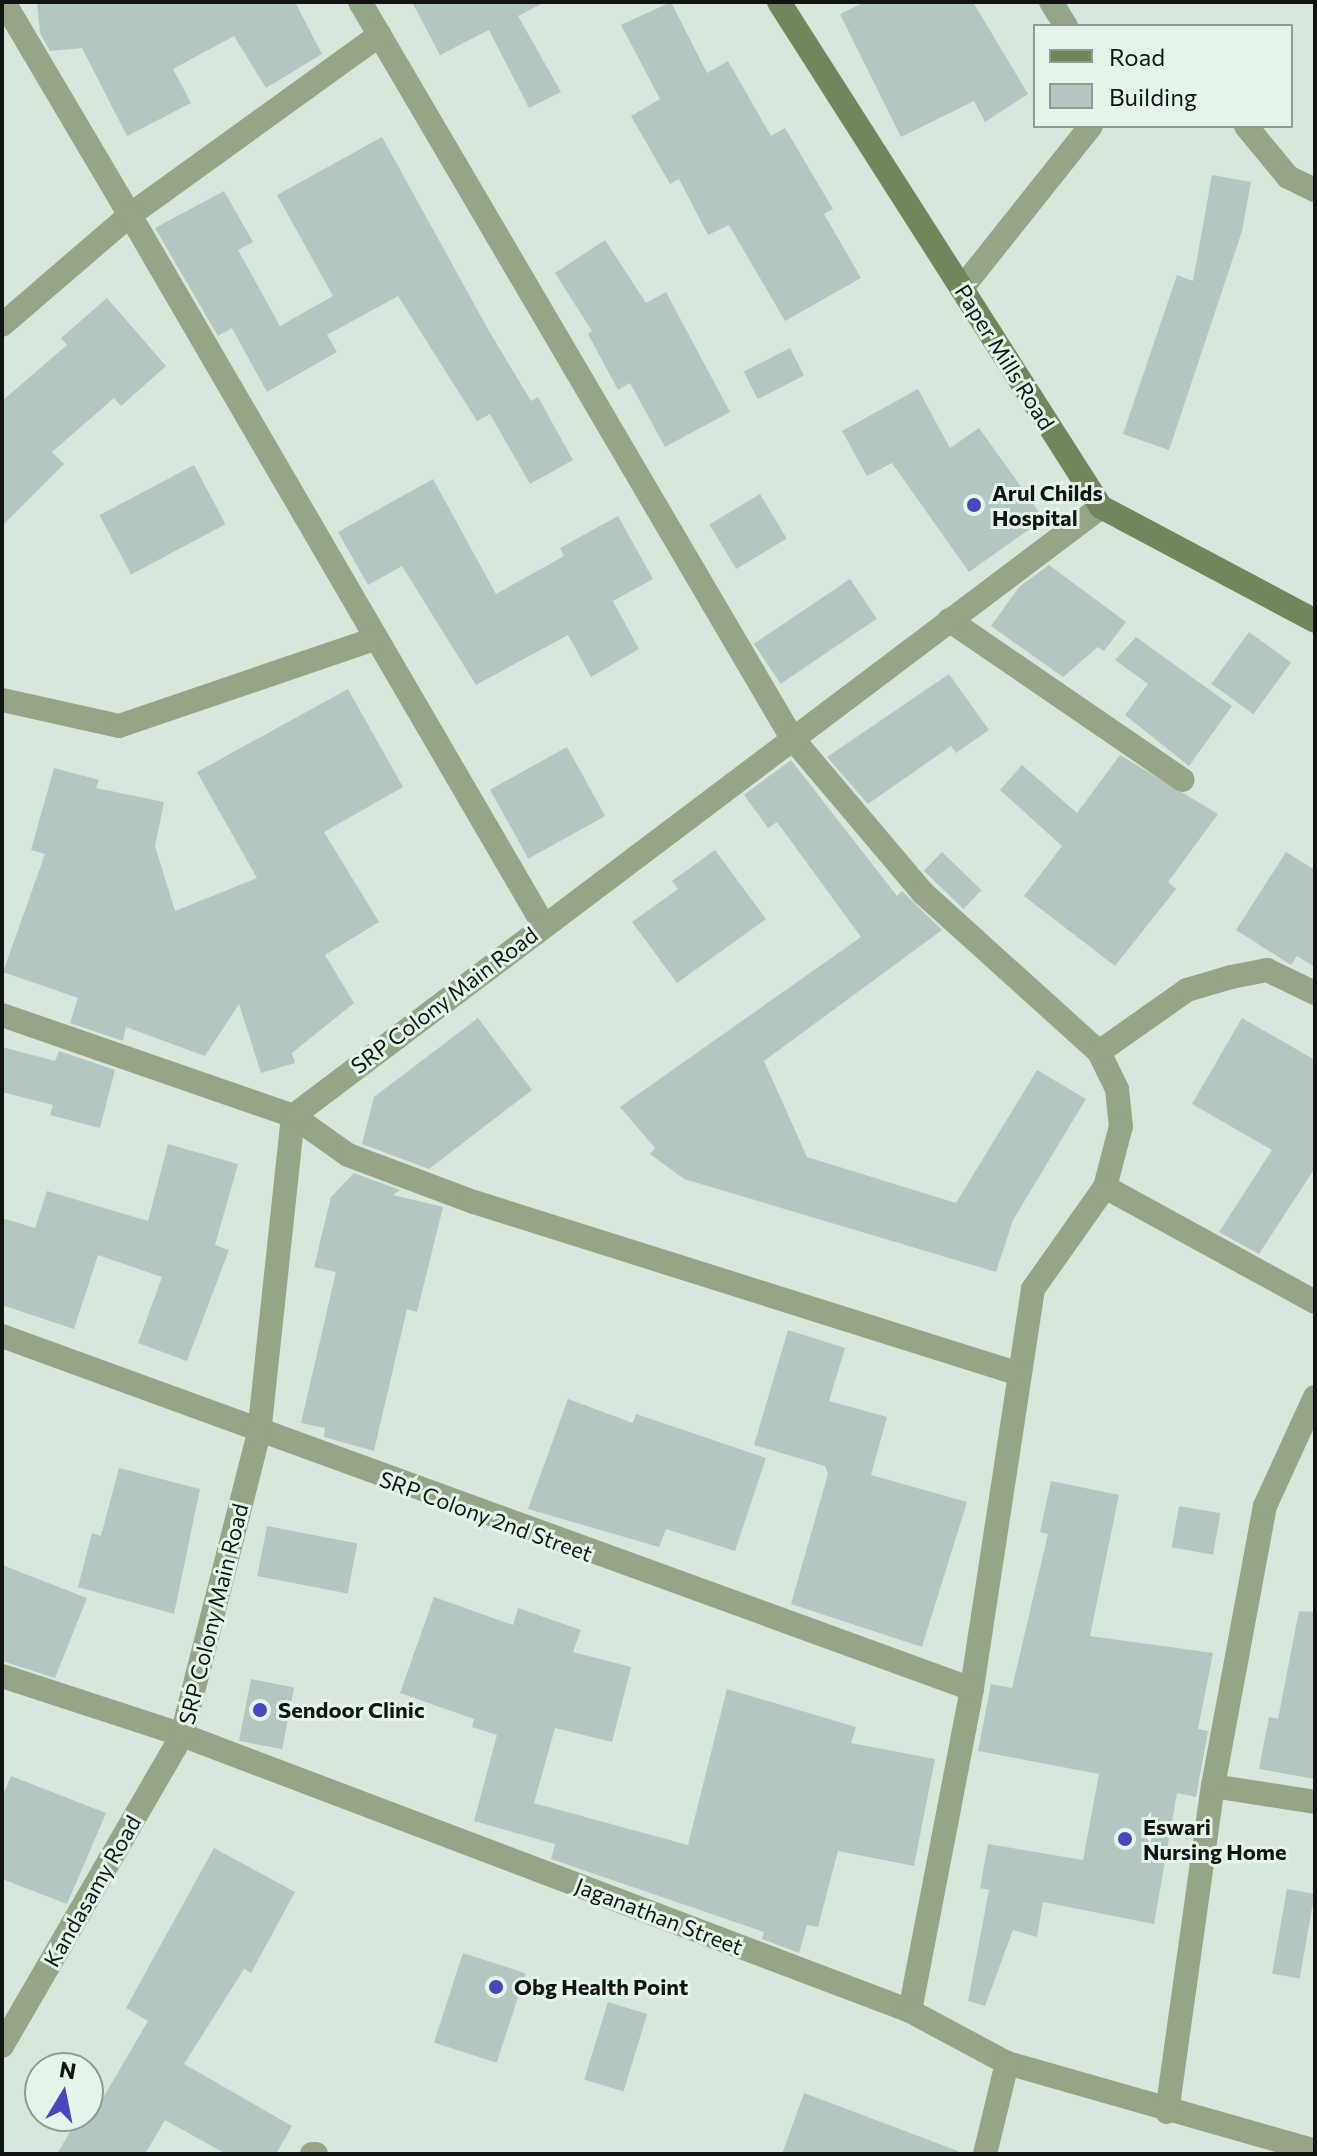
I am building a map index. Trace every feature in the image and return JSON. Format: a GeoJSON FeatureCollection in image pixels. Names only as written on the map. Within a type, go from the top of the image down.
{"type":"FeatureCollection","features":[{"type":"Feature","properties":{"kind":"main road","name":"Paper Mills Road"},"geometry":{"type":"LineString","coordinates":[[779,2],[1101,507],[1315,621]]}},
{"type":"Feature","properties":{"kind":"street"},"geometry":{"type":"LineString","coordinates":[[360,2],[792,738],[923,893],[1099,1052],[1117,1089],[1121,1126],[1105,1187],[1033,1289],[1016,1373],[972,1689],[910,2011]]}},
{"type":"Feature","properties":{"kind":"street"},"geometry":{"type":"LineString","coordinates":[[1051,2],[1065,24]]}},
{"type":"Feature","properties":{"kind":"street"},"geometry":{"type":"LineString","coordinates":[[5,4],[543,924]]}},
{"type":"Feature","properties":{"kind":"street"},"geometry":{"type":"LineString","coordinates":[[2,325],[130,215],[380,35]]}},
{"type":"Feature","properties":{"kind":"street"},"geometry":{"type":"LineString","coordinates":[[962,288],[1089,128]]}},
{"type":"Feature","properties":{"kind":"street"},"geometry":{"type":"LineString","coordinates":[[1248,128],[1288,177],[1315,190]]}},
{"type":"Feature","properties":{"kind":"street","name":"SRP Colony Main Road"},"geometry":{"type":"LineString","coordinates":[[182,1735],[259,1434],[293,1116],[543,924],[1101,507]]}},
{"type":"Feature","properties":{"kind":"street"},"geometry":{"type":"LineString","coordinates":[[949,620],[1183,780]]}},
{"type":"Feature","properties":{"kind":"street"},"geometry":{"type":"LineString","coordinates":[[2,700],[119,726],[375,639]]}},
{"type":"Feature","properties":{"kind":"street"},"geometry":{"type":"LineString","coordinates":[[1099,1052],[1187,990],[1231,977],[1267,970],[1315,993]]}},
{"type":"Feature","properties":{"kind":"street"},"geometry":{"type":"LineString","coordinates":[[2,1015],[293,1116],[348,1155],[474,1202],[1016,1373]]}},
{"type":"Feature","properties":{"kind":"street"},"geometry":{"type":"LineString","coordinates":[[1105,1187],[1315,1302]]}},
{"type":"Feature","properties":{"kind":"street","name":"SRP Colony 2nd Street"},"geometry":{"type":"LineString","coordinates":[[2,1336],[259,1434],[972,1689]]}},
{"type":"Feature","properties":{"kind":"street"},"geometry":{"type":"LineString","coordinates":[[1167,2112],[1213,1786],[1265,1506],[1315,1397]]}},
{"type":"Feature","properties":{"kind":"street","name":"Jaganathan Street"},"geometry":{"type":"LineString","coordinates":[[2,1676],[182,1735],[910,2011],[1007,2063],[1167,2112],[1315,2151]]}},
{"type":"Feature","properties":{"kind":"street","name":"Kandasamy Road"},"geometry":{"type":"LineString","coordinates":[[2,2046],[182,1735]]}},
{"type":"Feature","properties":{"kind":"street"},"geometry":{"type":"LineString","coordinates":[[1213,1786],[1315,1802]]}},
{"type":"Feature","properties":{"kind":"street"},"geometry":{"type":"LineString","coordinates":[[985,2154],[1007,2063]]}},
{"type":"Feature","properties":{"kind":"building"},"geometry":{"type":"Polygon","coordinates":[[[37,2],[295,2],[322,54],[266,88],[234,36],[173,69],[191,103],[127,136],[82,48],[50,51],[40,33],[37,2]]]}},
{"type":"Feature","properties":{"kind":"building"},"geometry":{"type":"Polygon","coordinates":[[[412,2],[545,2],[518,16],[561,92],[529,108],[489,30],[440,55],[412,2]]]}},
{"type":"Feature","properties":{"kind":"building"},"geometry":{"type":"Polygon","coordinates":[[[671,2],[707,73],[728,61],[771,136],[785,128],[833,209],[824,214],[861,278],[785,321],[729,225],[708,235],[679,179],[670,184],[631,116],[660,99],[621,25],[671,2]]]}},
{"type":"Feature","properties":{"kind":"building"},"geometry":{"type":"Polygon","coordinates":[[[865,2],[973,2],[1028,94],[985,122],[974,101],[901,137],[840,14],[865,2]]]}},
{"type":"Feature","properties":{"kind":"building"},"geometry":{"type":"Polygon","coordinates":[[[382,137],[489,331],[531,401],[538,397],[573,460],[530,484],[490,414],[477,421],[398,296],[327,335],[337,352],[267,392],[232,328],[218,336],[155,228],[224,191],[253,242],[238,250],[280,326],[333,296],[277,195],[382,137]]]}},
{"type":"Feature","properties":{"kind":"building"},"geometry":{"type":"Polygon","coordinates":[[[1212,175],[1251,182],[1242,231],[1169,450],[1123,434],[1177,275],[1193,281],[1212,175]]]}},
{"type":"Feature","properties":{"kind":"building"},"geometry":{"type":"Polygon","coordinates":[[[605,240],[646,303],[666,292],[730,412],[665,447],[630,383],[618,390],[588,334],[592,331],[555,273],[605,240]]]}},
{"type":"Feature","properties":{"kind":"building"},"geometry":{"type":"Polygon","coordinates":[[[107,298],[166,366],[121,406],[114,398],[52,452],[64,464],[2,526],[2,401],[67,345],[61,338],[107,298]]]}},
{"type":"Feature","properties":{"kind":"building"},"geometry":{"type":"Polygon","coordinates":[[[790,348],[804,376],[758,399],[744,372],[790,348]]]}},
{"type":"Feature","properties":{"kind":"building"},"geometry":{"type":"Polygon","coordinates":[[[918,389],[950,448],[979,428],[1044,519],[969,572],[892,463],[867,476],[842,431],[918,389]]]}},
{"type":"Feature","properties":{"kind":"building"},"geometry":{"type":"Polygon","coordinates":[[[194,465],[225,524],[131,574],[100,515],[194,465]]]}},
{"type":"Feature","properties":{"kind":"building"},"geometry":{"type":"Polygon","coordinates":[[[433,479],[496,594],[564,556],[560,548],[618,516],[653,579],[613,601],[639,649],[591,677],[568,635],[476,685],[402,566],[368,585],[338,532],[433,479]]]}},
{"type":"Feature","properties":{"kind":"building"},"geometry":{"type":"Polygon","coordinates":[[[760,494],[787,539],[736,569],[709,524],[760,494]]]}},
{"type":"Feature","properties":{"kind":"building"},"geometry":{"type":"Polygon","coordinates":[[[1049,565],[1126,622],[1104,651],[1098,647],[1063,677],[991,626],[1019,587],[1049,565]]]}},
{"type":"Feature","properties":{"kind":"building"},"geometry":{"type":"Polygon","coordinates":[[[850,579],[877,619],[781,684],[754,644],[850,579]]]}},
{"type":"Feature","properties":{"kind":"building"},"geometry":{"type":"Polygon","coordinates":[[[1249,632],[1291,663],[1253,714],[1211,684],[1249,632]]]}},
{"type":"Feature","properties":{"kind":"building"},"geometry":{"type":"Polygon","coordinates":[[[1136,637],[1232,706],[1189,766],[1125,715],[1148,684],[1115,660],[1136,637]]]}},
{"type":"Feature","properties":{"kind":"building"},"geometry":{"type":"Polygon","coordinates":[[[949,674],[989,730],[956,753],[951,746],[868,804],[827,757],[949,674]]]}},
{"type":"Feature","properties":{"kind":"building"},"geometry":{"type":"Polygon","coordinates":[[[348,689],[403,787],[324,832],[379,922],[325,955],[354,1003],[292,1053],[295,1063],[261,1073],[239,1004],[205,1056],[126,1027],[123,1041],[70,1023],[78,998],[3,972],[45,854],[31,850],[54,768],[99,780],[96,788],[164,802],[155,846],[175,911],[257,878],[197,772],[348,689]]]}},
{"type":"Feature","properties":{"kind":"building"},"geometry":{"type":"Polygon","coordinates":[[[567,747],[605,816],[528,859],[490,790],[567,747]]]}},
{"type":"Feature","properties":{"kind":"building"},"geometry":{"type":"Polygon","coordinates":[[[1120,755],[1218,814],[1168,882],[1176,889],[1115,966],[1024,896],[1062,846],[1000,790],[1022,765],[1077,813],[1120,755]]]}},
{"type":"Feature","properties":{"kind":"building"},"geometry":{"type":"Polygon","coordinates":[[[791,760],[897,896],[902,891],[942,930],[764,1061],[807,1157],[956,1203],[1037,1070],[1086,1099],[1013,1220],[996,1272],[684,1179],[650,1154],[655,1148],[620,1107],[861,937],[777,822],[768,828],[744,795],[791,760]]]}},
{"type":"Feature","properties":{"kind":"building"},"geometry":{"type":"Polygon","coordinates":[[[715,850],[766,919],[677,983],[632,922],[678,889],[672,881],[715,850]]]}},
{"type":"Feature","properties":{"kind":"building"},"geometry":{"type":"Polygon","coordinates":[[[942,852],[982,890],[964,909],[924,871],[942,852]]]}},
{"type":"Feature","properties":{"kind":"building"},"geometry":{"type":"Polygon","coordinates":[[[1286,852],[1315,870],[1315,967],[1297,956],[1291,965],[1236,930],[1286,852]]]}},
{"type":"Feature","properties":{"kind":"building"},"geometry":{"type":"Polygon","coordinates":[[[478,1018],[532,1090],[429,1169],[362,1144],[374,1097],[478,1018]]]}},
{"type":"Feature","properties":{"kind":"building"},"geometry":{"type":"Polygon","coordinates":[[[1242,1018],[1315,1060],[1315,1168],[1259,1254],[1219,1232],[1272,1150],[1192,1104],[1242,1018]]]}},
{"type":"Feature","properties":{"kind":"building"},"geometry":{"type":"Polygon","coordinates":[[[2,1047],[55,1061],[59,1051],[115,1070],[100,1128],[50,1115],[53,1105],[2,1092],[2,1047]]]}},
{"type":"Feature","properties":{"kind":"building"},"geometry":{"type":"Polygon","coordinates":[[[168,1144],[238,1164],[215,1245],[229,1250],[187,1361],[138,1343],[162,1277],[98,1255],[74,1329],[2,1305],[2,1218],[35,1228],[47,1191],[148,1221],[168,1144]]]}},
{"type":"Feature","properties":{"kind":"building"},"geometry":{"type":"Polygon","coordinates":[[[354,1173],[400,1190],[393,1195],[443,1207],[417,1312],[407,1309],[374,1451],[324,1437],[325,1428],[301,1423],[336,1272],[314,1267],[331,1197],[354,1173]]]}},
{"type":"Feature","properties":{"kind":"building"},"geometry":{"type":"Polygon","coordinates":[[[788,1330],[845,1348],[829,1401],[887,1417],[871,1475],[967,1502],[922,1647],[791,1604],[828,1474],[825,1466],[754,1445],[788,1330]]]}},
{"type":"Feature","properties":{"kind":"building"},"geometry":{"type":"Polygon","coordinates":[[[568,1399],[633,1423],[636,1414],[766,1458],[735,1551],[666,1529],[659,1547],[528,1509],[568,1399]]]}},
{"type":"Feature","properties":{"kind":"building"},"geometry":{"type":"Polygon","coordinates":[[[119,1468],[200,1489],[174,1614],[78,1587],[92,1533],[101,1536],[119,1468]]]}},
{"type":"Feature","properties":{"kind":"building"},"geometry":{"type":"Polygon","coordinates":[[[1051,1481],[1119,1495],[1090,1636],[1213,1653],[1198,1729],[1208,1731],[1196,1797],[1177,1793],[1154,1924],[1043,1902],[1037,1937],[1013,1930],[985,2006],[968,2001],[989,1890],[980,1888],[988,1844],[1083,1860],[1099,1774],[978,1751],[991,1684],[1012,1688],[1048,1534],[1040,1532],[1051,1481]]]}},
{"type":"Feature","properties":{"kind":"building"},"geometry":{"type":"Polygon","coordinates":[[[1179,1506],[1220,1513],[1213,1555],[1172,1547],[1179,1506]]]}},
{"type":"Feature","properties":{"kind":"building"},"geometry":{"type":"Polygon","coordinates":[[[267,1526],[357,1544],[348,1594],[257,1576],[267,1526]]]}},
{"type":"Feature","properties":{"kind":"building"},"geometry":{"type":"Polygon","coordinates":[[[2,1565],[87,1598],[55,1678],[2,1661],[2,1565]]]}},
{"type":"Feature","properties":{"kind":"building"},"geometry":{"type":"Polygon","coordinates":[[[434,1597],[513,1625],[518,1608],[581,1630],[573,1652],[631,1667],[612,1742],[555,1728],[534,1803],[688,1845],[727,1689],[856,1727],[851,1743],[935,1759],[914,1866],[838,1851],[818,1927],[807,1925],[799,1953],[762,1939],[764,1932],[551,1859],[555,1844],[474,1821],[497,1735],[472,1727],[474,1719],[400,1693],[434,1597]]]}},
{"type":"Feature","properties":{"kind":"building"},"geometry":{"type":"Polygon","coordinates":[[[1299,1611],[1315,1612],[1315,1779],[1259,1769],[1269,1717],[1278,1719],[1299,1611]]]}},
{"type":"Feature","properties":{"kind":"building"},"geometry":{"type":"Polygon","coordinates":[[[251,1679],[294,1687],[282,1749],[239,1741],[251,1679]]]}},
{"type":"Feature","properties":{"kind":"building"},"geometry":{"type":"Polygon","coordinates":[[[11,1776],[106,1813],[67,1904],[2,1879],[2,1798],[11,1776]]]}},
{"type":"Feature","properties":{"kind":"building"},"geometry":{"type":"Polygon","coordinates":[[[214,1848],[295,1892],[251,1973],[244,1969],[184,2064],[292,2126],[276,2154],[226,2154],[165,2120],[145,2154],[57,2154],[70,2132],[104,2132],[104,2096],[148,2021],[126,2008],[214,1848]]]}},
{"type":"Feature","properties":{"kind":"building"},"geometry":{"type":"Polygon","coordinates":[[[1287,1889],[1315,1894],[1300,1979],[1272,1974],[1287,1889]]]}},
{"type":"Feature","properties":{"kind":"building"},"geometry":{"type":"Polygon","coordinates":[[[463,1953],[526,1973],[497,2063],[434,2042],[463,1953]]]}},
{"type":"Feature","properties":{"kind":"building"},"geometry":{"type":"Polygon","coordinates":[[[608,2002],[647,2014],[624,2091],[584,2079],[608,2002]]]}},
{"type":"Feature","properties":{"kind":"building"},"geometry":{"type":"Polygon","coordinates":[[[804,2093],[958,2151],[957,2154],[782,2154],[804,2093]]]}},
{"type":"Feature","properties":{"kind":"place","name":"Arul Childs Hospital"},"geometry":{"type":"Point","coordinates":[974,505]}},
{"type":"Feature","properties":{"kind":"place","name":"Sendoor Clinic"},"geometry":{"type":"Point","coordinates":[260,1710]}},
{"type":"Feature","properties":{"kind":"place","name":"Eswari Nursing Home"},"geometry":{"type":"Point","coordinates":[1125,1839]}},
{"type":"Feature","properties":{"kind":"place","name":"Obg Health Point"},"geometry":{"type":"Point","coordinates":[496,1987]}}]}
